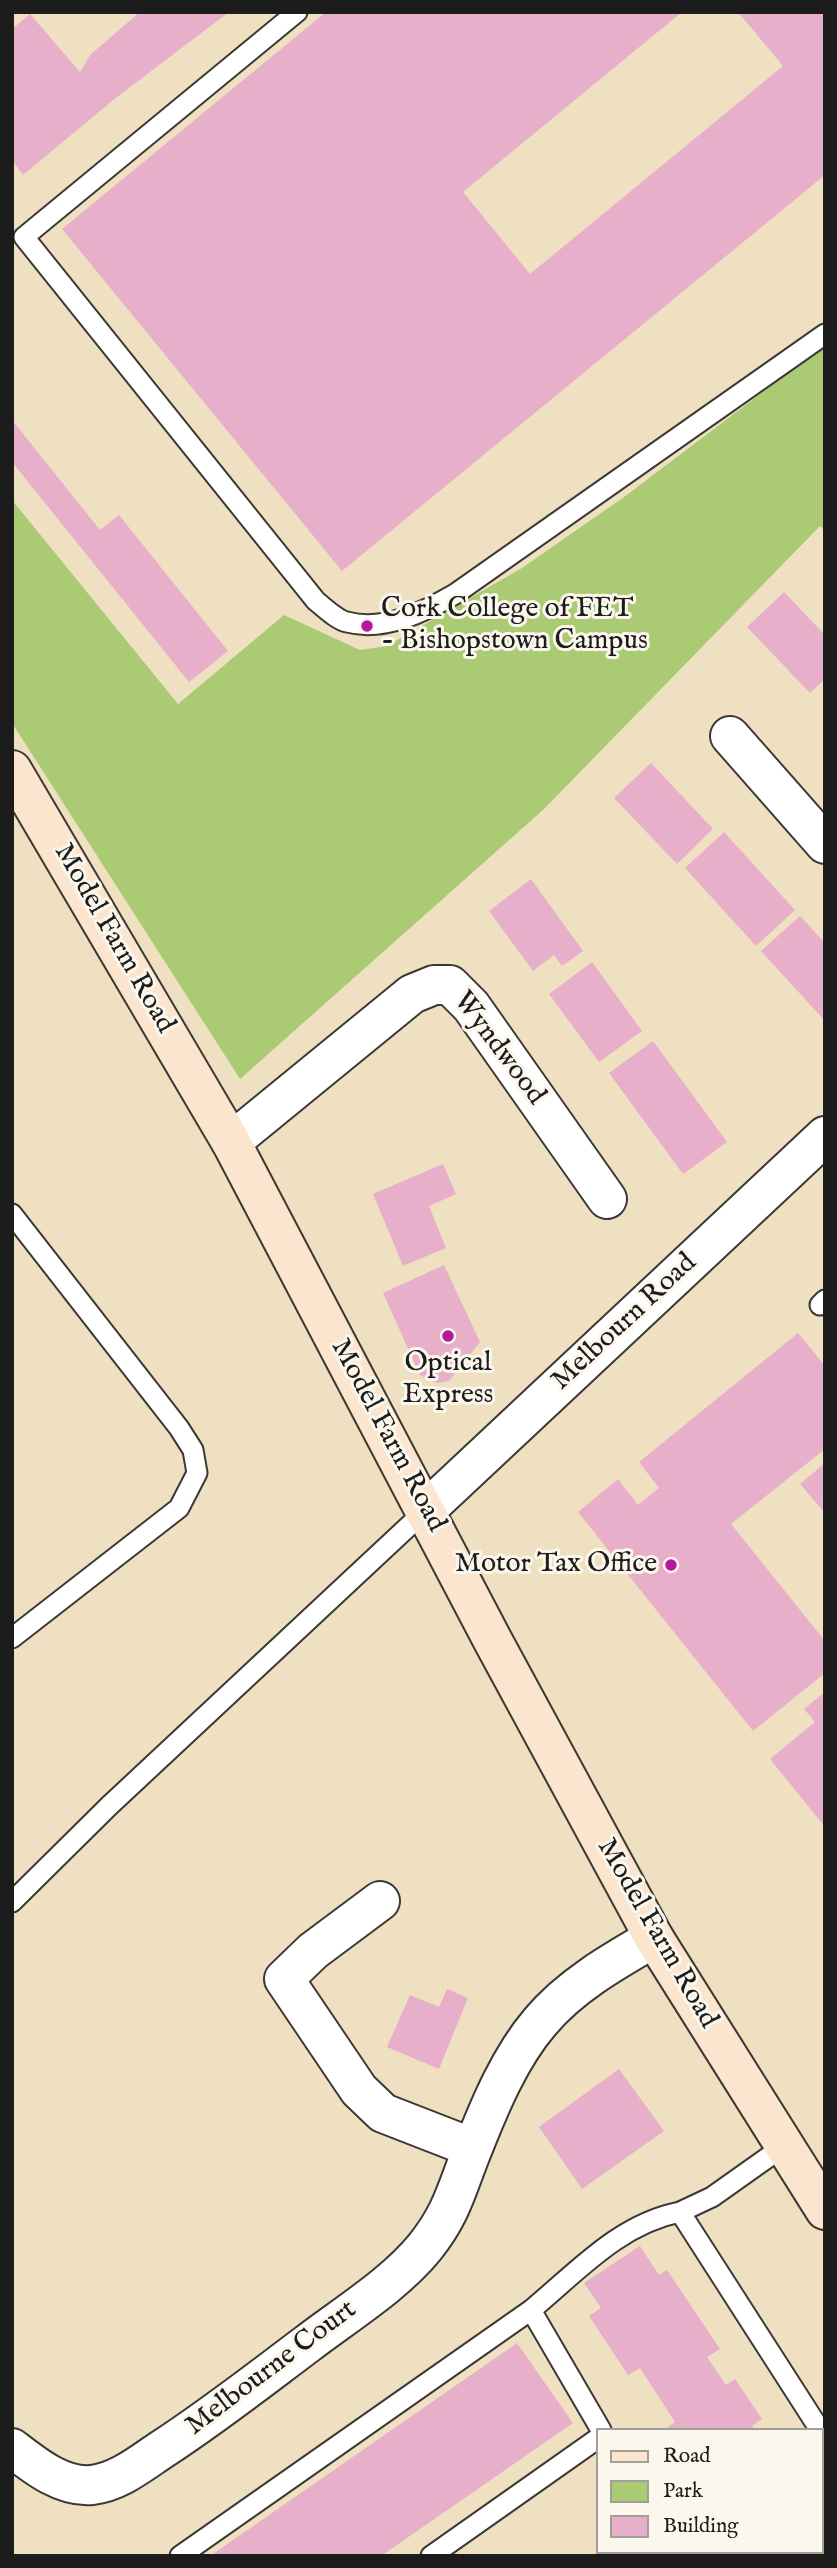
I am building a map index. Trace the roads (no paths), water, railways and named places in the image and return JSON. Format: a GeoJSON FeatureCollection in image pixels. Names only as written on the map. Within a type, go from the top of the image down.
{"type":"FeatureCollection","features":[{"type":"Feature","properties":{"kind":"main road","name":"Model Farm Road"},"geometry":{"type":"LineString","coordinates":[[12,770],[231,1142],[493,1641],[654,1938],[825,2210]]}},
{"type":"Feature","properties":{"kind":"street"},"geometry":{"type":"LineString","coordinates":[[730,736],[825,844]]}},
{"type":"Feature","properties":{"kind":"street","name":"Wyndwood"},"geometry":{"type":"LineString","coordinates":[[231,1142],[412,994],[434,985],[450,985],[471,1006],[607,1199]]}},
{"type":"Feature","properties":{"kind":"street","name":"Melbourn Road"},"geometry":{"type":"LineString","coordinates":[[426,1510],[825,1136]]}},
{"type":"Feature","properties":{"kind":"street"},"geometry":{"type":"LineString","coordinates":[[380,1901],[313,1951],[284,1979],[359,2090],[383,2113],[473,2148]]}},
{"type":"Feature","properties":{"kind":"street","name":"Melbourne Court"},"geometry":{"type":"LineString","coordinates":[[12,2448],[66,2483],[88,2485],[109,2482],[201,2424],[388,2281],[422,2250],[443,2224],[459,2190],[473,2148],[516,2056],[540,2022],[564,1997],[618,1958],[654,1938]]}},
{"type":"Feature","properties":{"kind":"lane"},"geometry":{"type":"LineString","coordinates":[[297,12],[24,237],[316,601],[345,622],[373,624],[399,620],[426,611],[455,594],[825,334]]}},
{"type":"Feature","properties":{"kind":"lane"},"geometry":{"type":"LineString","coordinates":[[12,1214],[179,1428],[193,1450],[197,1473],[179,1508],[12,1638]]}},
{"type":"Feature","properties":{"kind":"lane"},"geometry":{"type":"LineString","coordinates":[[12,1902],[119,1797],[426,1510]]}},
{"type":"Feature","properties":{"kind":"lane"},"geometry":{"type":"LineString","coordinates":[[180,2556],[531,2310],[574,2271],[629,2230],[656,2217],[680,2212],[712,2197],[784,2146]]}},
{"type":"Feature","properties":{"kind":"lane"},"geometry":{"type":"LineString","coordinates":[[680,2212],[820,2428]]}},
{"type":"Feature","properties":{"kind":"lane"},"geometry":{"type":"LineString","coordinates":[[531,2310],[600,2428]]}},
{"type":"Feature","properties":{"kind":"lane"},"geometry":{"type":"LineString","coordinates":[[431,2556],[596,2440]]}},
{"type":"Feature","properties":{"kind":"place","name":"Cork College of FET - Bishopstown Campus"},"geometry":{"type":"Point","coordinates":[367,626]}},
{"type":"Feature","properties":{"kind":"place","name":"Optical Express"},"geometry":{"type":"Point","coordinates":[448,1336]}},
{"type":"Feature","properties":{"kind":"place","name":"Motor Tax Office"},"geometry":{"type":"Point","coordinates":[671,1565]}}]}
